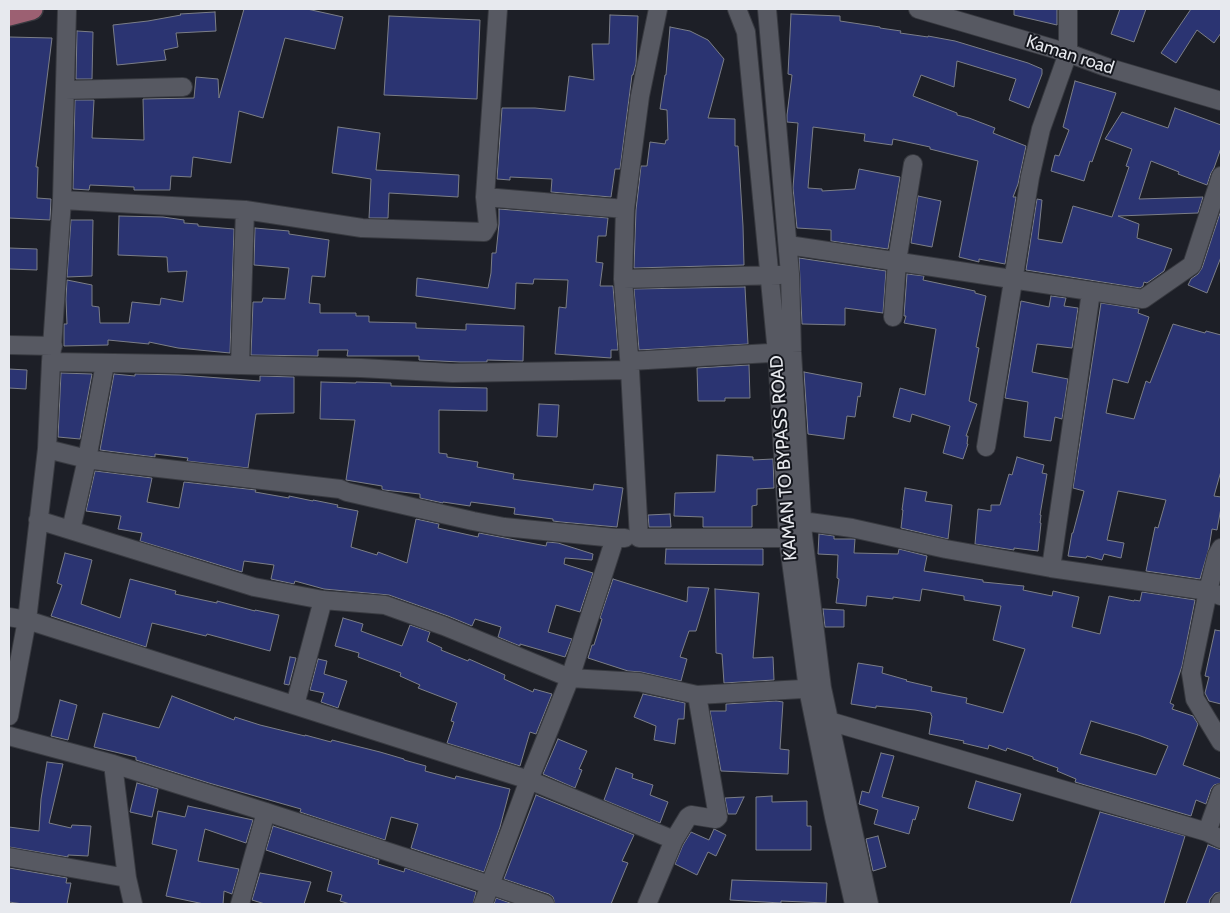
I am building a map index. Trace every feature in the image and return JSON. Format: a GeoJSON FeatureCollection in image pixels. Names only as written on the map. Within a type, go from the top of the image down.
{"type":"FeatureCollection","features":[{"type":"Feature","properties":{"kind":"main road"},"geometry":{"type":"LineString","coordinates":[[9,15],[32,9]]}},
{"type":"Feature","properties":{"kind":"street"},"geometry":{"type":"LineString","coordinates":[[9,716],[27,620],[47,449],[62,200],[67,9]]}},
{"type":"Feature","properties":{"kind":"street"},"geometry":{"type":"LineString","coordinates":[[62,200],[244,210],[362,228],[484,232],[488,225],[485,197],[498,9]]}},
{"type":"Feature","properties":{"kind":"street"},"geometry":{"type":"LineString","coordinates":[[639,538],[630,365],[623,279],[625,209],[640,96],[658,9]]}},
{"type":"Feature","properties":{"kind":"street","name":"KAMAN TO BYPASS ROAD"},"geometry":{"type":"LineString","coordinates":[[736,9],[746,32],[769,275],[784,352],[802,521],[815,688],[829,721],[869,904]]}},
{"type":"Feature","properties":{"kind":"street","name":"KAMAN TO BYPASS ROAD"},"geometry":{"type":"LineString","coordinates":[[767,9],[790,274],[784,352],[788,538],[815,688],[834,818],[854,904]]}},
{"type":"Feature","properties":{"kind":"street","name":"Kaman road"},"geometry":{"type":"LineString","coordinates":[[918,9],[1068,53],[1106,67],[1221,102]]}},
{"type":"Feature","properties":{"kind":"street"},"geometry":{"type":"LineString","coordinates":[[986,446],[1030,177],[1041,129],[1068,53],[1068,9]]}},
{"type":"Feature","properties":{"kind":"street"},"geometry":{"type":"LineString","coordinates":[[65,90],[183,87]]}},
{"type":"Feature","properties":{"kind":"street"},"geometry":{"type":"LineString","coordinates":[[893,317],[897,261],[913,164]]}},
{"type":"Feature","properties":{"kind":"street"},"geometry":{"type":"LineString","coordinates":[[788,245],[1143,299],[1192,265],[1221,176]]}},
{"type":"Feature","properties":{"kind":"street"},"geometry":{"type":"LineString","coordinates":[[485,197],[625,209]]}},
{"type":"Feature","properties":{"kind":"street"},"geometry":{"type":"LineString","coordinates":[[240,365],[244,210]]}},
{"type":"Feature","properties":{"kind":"street"},"geometry":{"type":"LineString","coordinates":[[623,279],[790,274]]}},
{"type":"Feature","properties":{"kind":"street"},"geometry":{"type":"LineString","coordinates":[[1051,568],[1091,292]]}},
{"type":"Feature","properties":{"kind":"street"},"geometry":{"type":"LineString","coordinates":[[9,345],[105,364],[361,368],[453,373],[630,365],[784,352]]}},
{"type":"Feature","properties":{"kind":"street"},"geometry":{"type":"LineString","coordinates":[[71,530],[88,458],[105,364]]}},
{"type":"Feature","properties":{"kind":"street"},"geometry":{"type":"LineString","coordinates":[[47,449],[116,464],[340,489],[504,527],[615,538],[788,538]]}},
{"type":"Feature","properties":{"kind":"street"},"geometry":{"type":"LineString","coordinates":[[38,520],[254,587],[322,600],[385,605],[444,626],[570,678],[639,682],[697,695],[815,688]]}},
{"type":"Feature","properties":{"kind":"street"},"geometry":{"type":"LineString","coordinates":[[802,521],[852,528],[946,549],[1051,568],[1215,594]]}},
{"type":"Feature","properties":{"kind":"street"},"geometry":{"type":"LineString","coordinates":[[483,904],[529,780],[570,678],[615,538]]}},
{"type":"Feature","properties":{"kind":"street"},"geometry":{"type":"LineString","coordinates":[[1221,548],[1217,555],[1215,594],[1191,673],[1195,699],[1221,742]]}},
{"type":"Feature","properties":{"kind":"street"},"geometry":{"type":"LineString","coordinates":[[295,705],[322,600]]}},
{"type":"Feature","properties":{"kind":"street"},"geometry":{"type":"LineString","coordinates":[[9,617],[27,620],[529,780],[674,840]]}},
{"type":"Feature","properties":{"kind":"street"},"geometry":{"type":"LineString","coordinates":[[647,904],[674,840],[688,817],[691,815],[716,819],[718,817],[697,695]]}},
{"type":"Feature","properties":{"kind":"street"},"geometry":{"type":"LineString","coordinates":[[829,721],[1214,835],[1221,793]]}},
{"type":"Feature","properties":{"kind":"street"},"geometry":{"type":"LineString","coordinates":[[9,736],[112,764],[266,812],[545,904]]}},
{"type":"Feature","properties":{"kind":"street"},"geometry":{"type":"LineString","coordinates":[[112,764],[127,878],[133,904]]}},
{"type":"Feature","properties":{"kind":"street"},"geometry":{"type":"LineString","coordinates":[[240,904],[266,812]]}},
{"type":"Feature","properties":{"kind":"street"},"geometry":{"type":"LineString","coordinates":[[9,857],[127,878]]}},
{"type":"Feature","properties":{"kind":"building"},"geometry":{"type":"Polygon","coordinates":[[[244,9],[307,9],[343,17],[335,49],[285,38],[263,118],[239,111],[231,163],[193,157],[191,177],[171,176],[170,190],[134,190],[134,187],[90,185],[89,190],[73,189],[75,100],[94,100],[92,138],[144,140],[143,99],[194,98],[196,77],[218,79],[219,98],[244,9]]]}},
{"type":"Feature","properties":{"kind":"building"},"geometry":{"type":"Polygon","coordinates":[[[1014,9],[1057,9],[1057,25],[1014,15],[1014,9]]]}},
{"type":"Feature","properties":{"kind":"building"},"geometry":{"type":"Polygon","coordinates":[[[1120,9],[1146,9],[1134,42],[1111,34],[1120,9]]]}},
{"type":"Feature","properties":{"kind":"building"},"geometry":{"type":"Polygon","coordinates":[[[1191,9],[1221,9],[1221,33],[1214,43],[1197,30],[1176,63],[1161,53],[1191,9]]]}},
{"type":"Feature","properties":{"kind":"building"},"geometry":{"type":"Polygon","coordinates":[[[215,12],[216,31],[176,33],[178,47],[164,50],[166,60],[117,65],[113,25],[148,21],[180,14],[215,12]]]}},
{"type":"Feature","properties":{"kind":"building"},"geometry":{"type":"Polygon","coordinates":[[[791,14],[840,16],[840,21],[901,31],[900,33],[955,41],[1042,69],[1042,74],[1029,108],[1009,100],[1016,79],[957,61],[954,87],[921,75],[913,96],[957,113],[957,115],[995,128],[993,133],[1026,146],[1018,184],[1013,197],[1016,197],[1005,264],[979,259],[979,262],[959,257],[978,161],[930,149],[930,147],[893,139],[892,145],[864,141],[865,134],[813,127],[808,188],[822,189],[822,191],[855,189],[859,169],[900,177],[888,249],[831,241],[831,230],[797,228],[793,188],[798,123],[787,122],[792,75],[788,74],[791,14]]]}},
{"type":"Feature","properties":{"kind":"building"},"geometry":{"type":"Polygon","coordinates":[[[610,15],[638,16],[636,64],[632,75],[620,169],[615,169],[611,197],[551,192],[552,179],[510,177],[510,180],[497,179],[502,108],[535,108],[565,111],[569,76],[594,80],[592,44],[609,44],[610,15]]]}},
{"type":"Feature","properties":{"kind":"building"},"geometry":{"type":"Polygon","coordinates":[[[389,16],[480,20],[477,99],[384,95],[389,16]]]}},
{"type":"Feature","properties":{"kind":"building"},"geometry":{"type":"Polygon","coordinates":[[[670,27],[690,31],[708,40],[724,59],[708,118],[735,119],[735,146],[738,146],[744,265],[634,268],[636,210],[641,166],[647,166],[650,142],[665,144],[666,140],[668,140],[667,110],[660,109],[666,75],[670,27]]]}},
{"type":"Feature","properties":{"kind":"building"},"geometry":{"type":"Polygon","coordinates":[[[77,31],[93,32],[92,79],[76,79],[77,31]]]}},
{"type":"Feature","properties":{"kind":"building"},"geometry":{"type":"Polygon","coordinates":[[[9,37],[52,38],[36,167],[38,167],[37,198],[51,199],[50,220],[9,218],[9,37]]]}},
{"type":"Feature","properties":{"kind":"building"},"geometry":{"type":"Polygon","coordinates":[[[1075,81],[1116,93],[1084,181],[1051,171],[1055,155],[1059,156],[1069,130],[1063,127],[1075,81]]]}},
{"type":"Feature","properties":{"kind":"building"},"geometry":{"type":"Polygon","coordinates":[[[1175,108],[1221,125],[1221,148],[1214,168],[1207,185],[1151,161],[1139,199],[1203,197],[1198,213],[1118,216],[1139,224],[1137,238],[1172,249],[1164,271],[1147,283],[1144,282],[1140,288],[1026,270],[1037,199],[1042,200],[1038,239],[1062,243],[1073,206],[1112,217],[1129,167],[1126,166],[1132,149],[1105,139],[1122,112],[1168,128],[1175,108]]]}},
{"type":"Feature","properties":{"kind":"building"},"geometry":{"type":"Polygon","coordinates":[[[338,127],[380,133],[376,170],[459,175],[458,197],[389,193],[388,218],[369,218],[371,179],[332,173],[338,127]]]}},
{"type":"Feature","properties":{"kind":"building"},"geometry":{"type":"Polygon","coordinates":[[[918,196],[941,201],[932,247],[911,243],[918,196]]]}},
{"type":"Feature","properties":{"kind":"building"},"geometry":{"type":"Polygon","coordinates":[[[499,209],[608,218],[606,236],[598,236],[596,262],[603,263],[600,286],[613,286],[618,350],[611,350],[611,358],[555,354],[559,307],[566,308],[568,280],[534,279],[533,284],[516,283],[515,309],[416,296],[417,278],[488,288],[492,253],[496,253],[499,209]]]}},
{"type":"Feature","properties":{"kind":"building"},"geometry":{"type":"Polygon","coordinates":[[[1221,210],[1221,257],[1207,293],[1188,285],[1202,268],[1221,210]]]}},
{"type":"Feature","properties":{"kind":"building"},"geometry":{"type":"Polygon","coordinates":[[[119,216],[163,217],[184,220],[184,223],[198,224],[198,226],[234,229],[230,353],[178,348],[149,342],[149,344],[108,340],[108,345],[64,346],[64,324],[67,324],[67,280],[92,285],[92,306],[99,307],[100,323],[129,323],[132,302],[160,305],[161,298],[183,302],[187,271],[168,272],[167,257],[118,255],[119,216]]]}},
{"type":"Feature","properties":{"kind":"building"},"geometry":{"type":"Polygon","coordinates":[[[71,220],[93,220],[92,276],[67,277],[71,220]]]}},
{"type":"Feature","properties":{"kind":"building"},"geometry":{"type":"Polygon","coordinates":[[[255,228],[289,231],[289,234],[329,240],[325,277],[312,276],[309,303],[320,304],[320,313],[356,313],[356,316],[369,316],[369,322],[416,323],[416,328],[466,330],[466,324],[524,326],[523,361],[487,360],[487,362],[460,362],[419,360],[419,356],[347,356],[348,350],[318,350],[318,356],[251,355],[253,302],[262,302],[263,298],[285,299],[289,268],[254,265],[255,228]]]}},
{"type":"Feature","properties":{"kind":"building"},"geometry":{"type":"Polygon","coordinates":[[[9,248],[37,249],[37,270],[9,269],[9,248]]]}},
{"type":"Feature","properties":{"kind":"building"},"geometry":{"type":"Polygon","coordinates":[[[799,258],[886,271],[883,313],[845,308],[845,325],[802,324],[799,258]]]}},
{"type":"Feature","properties":{"kind":"building"},"geometry":{"type":"Polygon","coordinates":[[[907,274],[924,276],[923,280],[975,291],[975,293],[986,296],[976,347],[979,348],[969,401],[977,404],[966,436],[968,436],[968,444],[963,459],[943,453],[950,426],[912,414],[910,422],[893,417],[900,388],[925,395],[936,329],[904,323],[906,316],[904,316],[907,274]]]}},
{"type":"Feature","properties":{"kind":"building"},"geometry":{"type":"Polygon","coordinates":[[[745,287],[748,344],[639,350],[634,289],[745,287]]]}},
{"type":"Feature","properties":{"kind":"building"},"geometry":{"type":"Polygon","coordinates":[[[1051,296],[1066,298],[1064,306],[1078,308],[1072,348],[1037,344],[1032,372],[1068,379],[1062,419],[1055,417],[1051,441],[1024,437],[1028,402],[1005,398],[1021,301],[1049,307],[1051,296]]]}},
{"type":"Feature","properties":{"kind":"building"},"geometry":{"type":"Polygon","coordinates":[[[1101,303],[1139,309],[1138,313],[1149,317],[1128,383],[1113,379],[1106,413],[1134,419],[1146,381],[1150,383],[1173,324],[1205,333],[1206,331],[1221,335],[1221,471],[1214,496],[1221,497],[1221,508],[1217,530],[1212,529],[1209,548],[1200,579],[1146,571],[1155,527],[1158,528],[1166,500],[1118,491],[1107,540],[1124,543],[1121,558],[1104,554],[1102,560],[1087,556],[1086,558],[1068,556],[1072,533],[1084,491],[1073,488],[1101,303]]]}},
{"type":"Feature","properties":{"kind":"building"},"geometry":{"type":"Polygon","coordinates":[[[749,365],[750,398],[725,398],[725,401],[698,401],[697,368],[749,365]]]}},
{"type":"Feature","properties":{"kind":"building"},"geometry":{"type":"Polygon","coordinates":[[[9,369],[27,370],[26,389],[9,388],[9,369]]]}},
{"type":"Feature","properties":{"kind":"building"},"geometry":{"type":"Polygon","coordinates":[[[804,372],[862,383],[855,417],[847,416],[844,439],[808,434],[804,372]]]}},
{"type":"Feature","properties":{"kind":"building"},"geometry":{"type":"Polygon","coordinates":[[[61,373],[92,374],[80,439],[58,437],[61,373]]]}},
{"type":"Feature","properties":{"kind":"building"},"geometry":{"type":"Polygon","coordinates":[[[114,374],[135,376],[135,374],[180,375],[260,381],[260,376],[294,377],[294,413],[256,414],[248,468],[187,461],[188,458],[155,454],[155,457],[100,450],[114,374]]]}},
{"type":"Feature","properties":{"kind":"building"},"geometry":{"type":"Polygon","coordinates":[[[321,382],[391,383],[391,386],[487,388],[487,411],[439,410],[439,453],[447,454],[447,457],[478,462],[477,467],[514,474],[513,479],[593,490],[594,484],[623,488],[617,527],[553,521],[553,519],[514,514],[515,508],[471,502],[470,506],[443,503],[420,498],[420,494],[384,490],[382,486],[346,480],[355,420],[320,419],[321,382]]]}},
{"type":"Feature","properties":{"kind":"building"},"geometry":{"type":"Polygon","coordinates":[[[539,404],[559,405],[557,437],[537,436],[539,404]]]}},
{"type":"Feature","properties":{"kind":"building"},"geometry":{"type":"Polygon","coordinates":[[[717,455],[753,457],[753,460],[773,459],[774,488],[757,489],[757,505],[752,506],[752,527],[703,527],[703,517],[674,516],[675,493],[715,492],[717,455]]]}},
{"type":"Feature","properties":{"kind":"building"},"geometry":{"type":"Polygon","coordinates":[[[1017,457],[1044,465],[1042,473],[1047,474],[1040,515],[1038,551],[1014,548],[1014,550],[975,544],[978,509],[991,511],[991,505],[1000,505],[1009,474],[1012,475],[1017,457]]]}},
{"type":"Feature","properties":{"kind":"building"},"geometry":{"type":"Polygon","coordinates":[[[95,471],[152,478],[147,502],[179,508],[184,482],[256,490],[255,492],[338,505],[337,507],[358,511],[351,547],[377,555],[378,552],[407,563],[416,519],[439,524],[438,528],[478,537],[479,533],[546,546],[547,542],[558,543],[593,554],[592,560],[565,558],[564,564],[593,573],[580,612],[556,605],[548,632],[572,639],[565,657],[520,644],[520,646],[498,637],[501,627],[475,619],[472,626],[389,595],[324,589],[295,581],[294,584],[271,579],[274,565],[244,561],[242,572],[140,541],[142,533],[118,529],[121,516],[86,511],[95,471]]]}},
{"type":"Feature","properties":{"kind":"building"},"geometry":{"type":"Polygon","coordinates":[[[905,488],[927,492],[925,501],[952,505],[948,539],[901,528],[905,488]]]}},
{"type":"Feature","properties":{"kind":"building"},"geometry":{"type":"Polygon","coordinates":[[[670,514],[671,527],[649,527],[648,515],[670,514]]]}},
{"type":"Feature","properties":{"kind":"building"},"geometry":{"type":"Polygon","coordinates":[[[819,534],[834,536],[834,539],[855,539],[854,553],[898,554],[899,549],[927,556],[924,571],[983,580],[983,582],[1024,586],[1023,590],[1052,596],[1053,591],[1079,597],[1072,627],[1100,634],[1109,596],[1140,601],[1142,592],[1195,600],[1182,666],[1170,703],[1174,705],[1172,709],[1193,716],[1198,724],[1183,765],[1221,779],[1221,783],[1214,785],[1211,789],[1206,804],[1196,800],[1191,816],[1075,782],[1076,779],[1057,771],[1058,768],[1007,748],[1006,751],[989,745],[988,749],[963,743],[964,741],[929,734],[931,713],[851,704],[858,663],[883,667],[882,673],[932,687],[931,691],[967,698],[966,703],[1003,713],[1025,649],[993,640],[1001,606],[964,600],[964,596],[922,589],[920,601],[867,596],[866,606],[836,603],[839,579],[837,578],[838,555],[818,554],[819,534]],[[1091,721],[1080,754],[1156,775],[1168,746],[1091,721]]]}},
{"type":"Feature","properties":{"kind":"building"},"geometry":{"type":"Polygon","coordinates":[[[666,549],[763,549],[763,565],[665,564],[666,549]]]}},
{"type":"Feature","properties":{"kind":"building"},"geometry":{"type":"Polygon","coordinates":[[[65,553],[92,560],[81,604],[120,618],[130,579],[176,591],[175,594],[279,615],[270,651],[207,634],[206,636],[152,623],[146,647],[51,616],[62,585],[57,583],[65,553]]]}},
{"type":"Feature","properties":{"kind":"building"},"geometry":{"type":"Polygon","coordinates":[[[613,579],[687,602],[688,587],[709,588],[696,631],[689,631],[680,657],[687,659],[681,681],[628,671],[588,658],[592,645],[594,645],[602,619],[600,618],[613,579]]]}},
{"type":"Feature","properties":{"kind":"building"},"geometry":{"type":"Polygon","coordinates":[[[715,589],[759,593],[753,658],[773,657],[774,680],[724,683],[722,654],[716,653],[715,589]]]}},
{"type":"Feature","properties":{"kind":"building"},"geometry":{"type":"Polygon","coordinates":[[[823,609],[844,610],[844,627],[825,627],[823,609]]]}},
{"type":"Feature","properties":{"kind":"building"},"geometry":{"type":"Polygon","coordinates":[[[343,618],[363,624],[361,631],[402,646],[410,625],[430,632],[427,641],[442,648],[441,650],[468,661],[469,659],[505,675],[504,679],[533,692],[534,689],[552,694],[536,734],[530,732],[520,766],[447,743],[454,722],[451,721],[457,703],[418,688],[420,685],[400,676],[401,673],[358,657],[359,653],[335,646],[343,618]]]}},
{"type":"Feature","properties":{"kind":"building"},"geometry":{"type":"Polygon","coordinates":[[[1215,630],[1221,631],[1221,704],[1209,701],[1205,693],[1209,677],[1205,676],[1215,630]]]}},
{"type":"Feature","properties":{"kind":"building"},"geometry":{"type":"Polygon","coordinates":[[[290,657],[296,658],[289,685],[284,684],[290,657]]]}},
{"type":"Feature","properties":{"kind":"building"},"geometry":{"type":"Polygon","coordinates":[[[318,659],[327,661],[324,674],[347,681],[338,708],[321,702],[324,693],[310,690],[318,659]]]}},
{"type":"Feature","properties":{"kind":"building"},"geometry":{"type":"Polygon","coordinates":[[[643,694],[685,703],[684,719],[678,719],[675,744],[654,740],[656,726],[634,717],[643,694]]]}},
{"type":"Feature","properties":{"kind":"building"},"geometry":{"type":"Polygon","coordinates":[[[172,696],[234,720],[235,717],[305,736],[331,742],[332,740],[380,752],[426,766],[425,771],[455,779],[456,776],[510,789],[500,827],[484,872],[411,848],[418,824],[391,817],[385,840],[300,812],[301,809],[136,760],[136,757],[94,747],[103,713],[159,728],[172,696]]]}},
{"type":"Feature","properties":{"kind":"building"},"geometry":{"type":"Polygon","coordinates":[[[60,700],[77,705],[68,740],[51,736],[60,700]]]}},
{"type":"Feature","properties":{"kind":"building"},"geometry":{"type":"Polygon","coordinates":[[[783,702],[780,749],[789,750],[788,774],[721,771],[710,711],[726,711],[726,704],[783,702]]]}},
{"type":"Feature","properties":{"kind":"building"},"geometry":{"type":"Polygon","coordinates":[[[558,739],[587,751],[579,769],[582,770],[575,788],[543,774],[558,739]]]}},
{"type":"Feature","properties":{"kind":"building"},"geometry":{"type":"Polygon","coordinates":[[[881,753],[894,756],[882,797],[919,807],[909,834],[874,824],[878,810],[859,804],[862,791],[869,793],[881,753]]]}},
{"type":"Feature","properties":{"kind":"building"},"geometry":{"type":"Polygon","coordinates":[[[47,762],[63,764],[49,823],[71,828],[72,825],[91,826],[88,856],[68,855],[68,857],[9,847],[9,827],[39,831],[41,799],[47,762]]]}},
{"type":"Feature","properties":{"kind":"building"},"geometry":{"type":"Polygon","coordinates":[[[616,768],[633,774],[632,778],[653,785],[650,795],[668,802],[660,823],[604,800],[616,768]]]}},
{"type":"Feature","properties":{"kind":"building"},"geometry":{"type":"Polygon","coordinates":[[[976,781],[1021,794],[1013,821],[968,808],[976,781]]]}},
{"type":"Feature","properties":{"kind":"building"},"geometry":{"type":"Polygon","coordinates":[[[137,783],[158,789],[152,817],[130,812],[137,783]]]}},
{"type":"Feature","properties":{"kind":"building"},"geometry":{"type":"Polygon","coordinates":[[[536,795],[634,835],[622,861],[628,863],[611,904],[555,904],[553,897],[549,894],[504,879],[536,795]]]}},
{"type":"Feature","properties":{"kind":"building"},"geometry":{"type":"Polygon","coordinates":[[[772,796],[772,802],[807,801],[807,826],[811,826],[811,850],[756,850],[756,797],[772,796]]]}},
{"type":"Feature","properties":{"kind":"building"},"geometry":{"type":"Polygon","coordinates":[[[744,797],[736,814],[728,814],[725,798],[744,797]]]}},
{"type":"Feature","properties":{"kind":"building"},"geometry":{"type":"Polygon","coordinates":[[[188,806],[253,820],[246,843],[205,829],[198,861],[239,869],[232,894],[224,891],[223,904],[204,904],[166,896],[177,850],[152,844],[158,811],[185,817],[188,806]]]}},
{"type":"Feature","properties":{"kind":"building"},"geometry":{"type":"Polygon","coordinates":[[[1100,812],[1185,836],[1164,904],[1070,904],[1100,812]]]}},
{"type":"Feature","properties":{"kind":"building"},"geometry":{"type":"Polygon","coordinates":[[[273,826],[379,860],[378,864],[404,872],[405,868],[476,892],[473,904],[350,904],[340,901],[342,895],[327,891],[332,872],[266,850],[273,826]]]}},
{"type":"Feature","properties":{"kind":"building"},"geometry":{"type":"Polygon","coordinates":[[[714,829],[726,835],[716,856],[708,852],[697,875],[675,864],[691,832],[709,840],[714,829]]]}},
{"type":"Feature","properties":{"kind":"building"},"geometry":{"type":"Polygon","coordinates":[[[878,836],[886,867],[873,871],[866,839],[878,836]]]}},
{"type":"Feature","properties":{"kind":"building"},"geometry":{"type":"Polygon","coordinates":[[[1208,845],[1221,850],[1221,892],[1215,893],[1210,899],[1209,904],[1186,904],[1208,845]]]}},
{"type":"Feature","properties":{"kind":"building"},"geometry":{"type":"Polygon","coordinates":[[[9,868],[67,878],[66,883],[71,883],[67,904],[23,904],[9,902],[9,868]]]}},
{"type":"Feature","properties":{"kind":"building"},"geometry":{"type":"Polygon","coordinates":[[[260,873],[311,882],[304,904],[265,904],[252,900],[260,873]]]}},
{"type":"Feature","properties":{"kind":"building"},"geometry":{"type":"Polygon","coordinates":[[[732,880],[827,883],[826,903],[730,900],[732,880]]]}},
{"type":"Feature","properties":{"kind":"building"},"geometry":{"type":"Polygon","coordinates":[[[496,898],[513,904],[494,904],[496,898]]]}}]}
